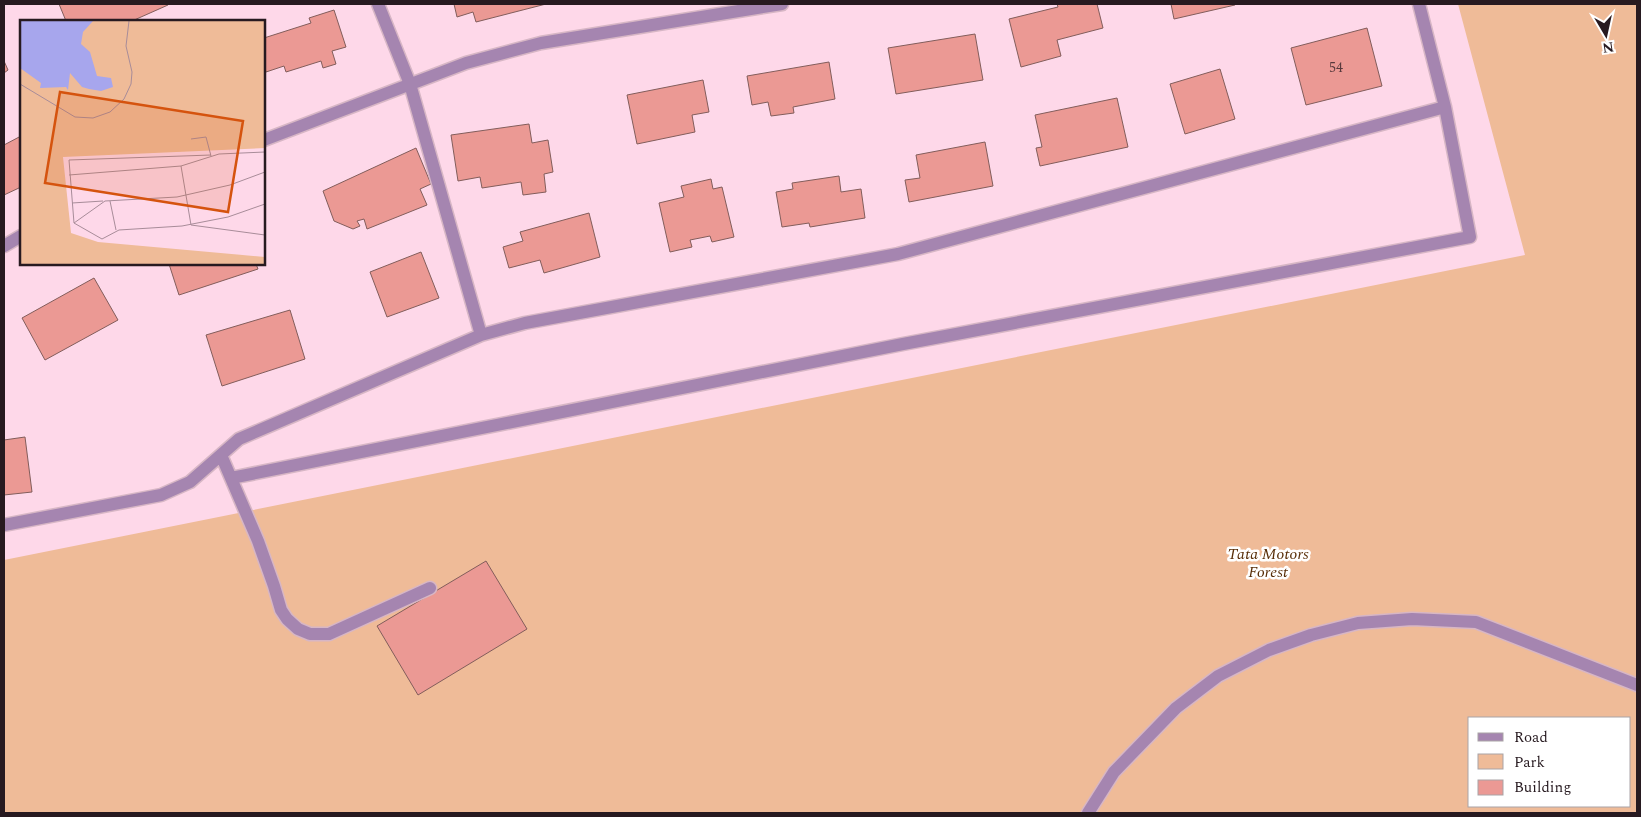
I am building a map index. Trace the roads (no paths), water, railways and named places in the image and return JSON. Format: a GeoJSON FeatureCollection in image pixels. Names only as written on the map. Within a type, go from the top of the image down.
{"type":"FeatureCollection","features":[{"type":"Feature","properties":{"kind":"street"},"geometry":{"type":"LineString","coordinates":[[378,4],[410,84],[481,335]]}},
{"type":"Feature","properties":{"kind":"street"},"geometry":{"type":"LineString","coordinates":[[265,140],[466,64],[541,43],[782,4]]}},
{"type":"Feature","properties":{"kind":"street"},"geometry":{"type":"LineString","coordinates":[[231,478],[903,344],[1470,236],[1445,107],[1419,4]]}},
{"type":"Feature","properties":{"kind":"street"},"geometry":{"type":"LineString","coordinates":[[4,525],[161,496],[190,482],[239,439],[481,335],[525,323],[898,254],[1445,107]]}},
{"type":"Feature","properties":{"kind":"street"},"geometry":{"type":"LineString","coordinates":[[4,246],[20,237]]}},
{"type":"Feature","properties":{"kind":"street"},"geometry":{"type":"LineString","coordinates":[[221,455],[258,541],[280,610],[298,629],[310,634],[329,634],[430,588]]}},
{"type":"Feature","properties":{"kind":"street"},"geometry":{"type":"LineString","coordinates":[[1088,813],[1114,772],[1176,708],[1218,676],[1269,650],[1311,635],[1358,623],[1412,619],[1476,622],[1637,685]]}},
{"type":"Feature","properties":{"kind":"park label","name":"Tata Motors Forest"},"geometry":{"type":"Point","coordinates":[1268,562]}}]}
